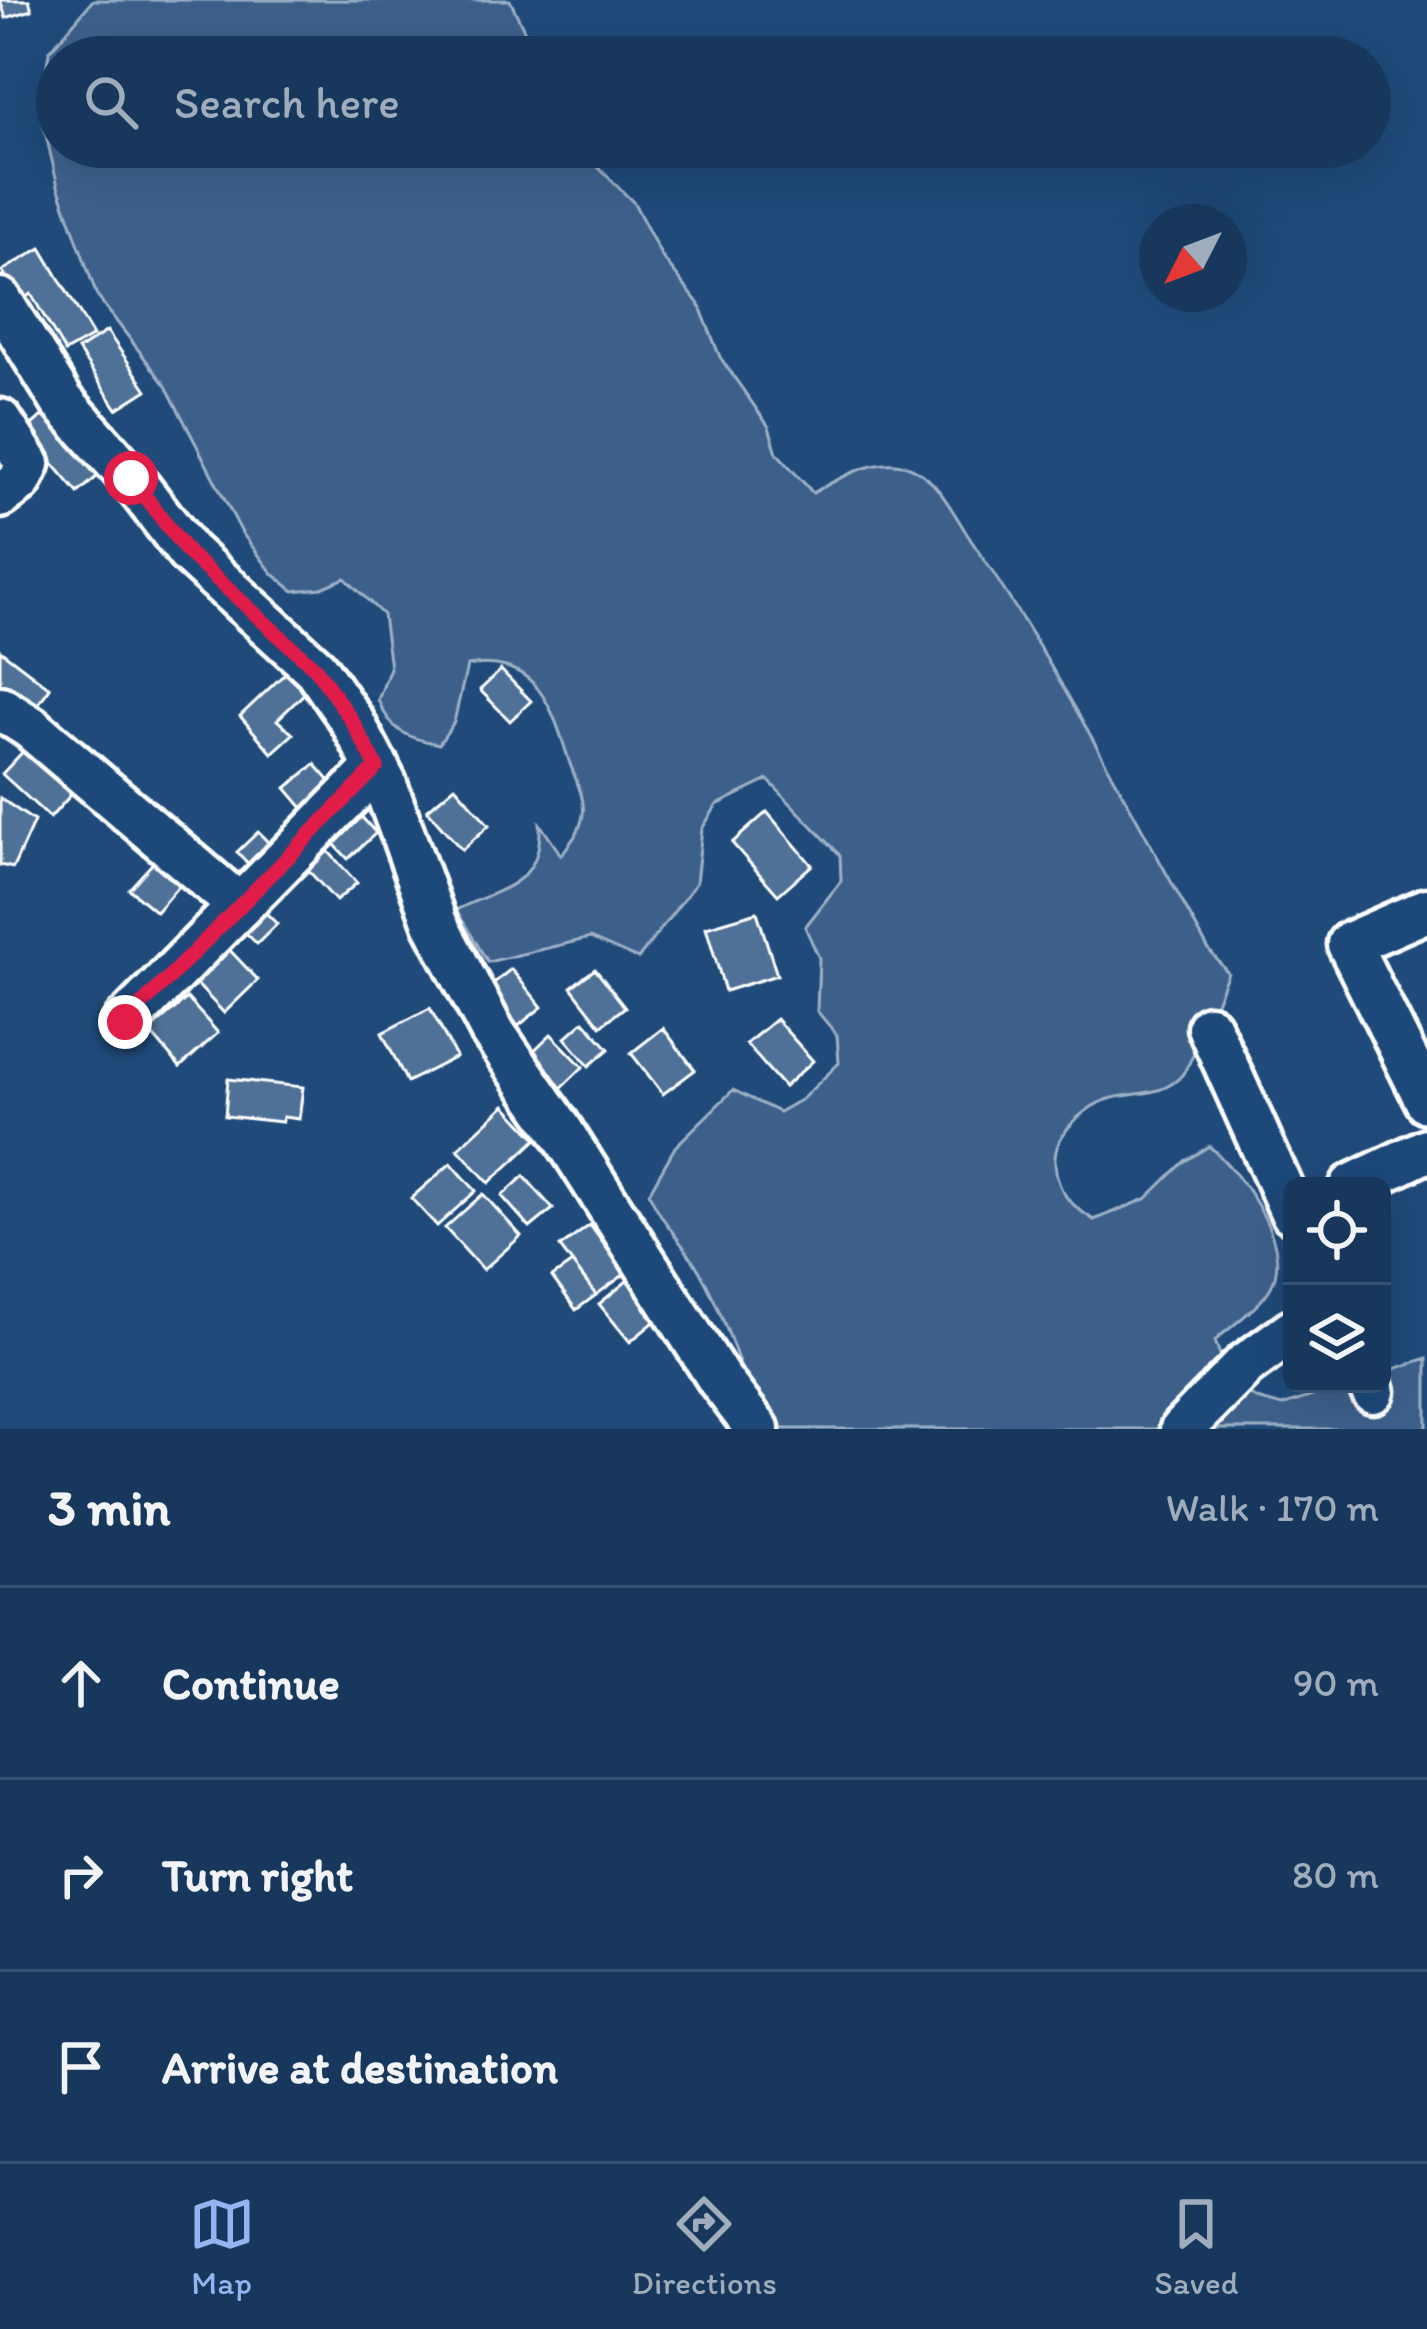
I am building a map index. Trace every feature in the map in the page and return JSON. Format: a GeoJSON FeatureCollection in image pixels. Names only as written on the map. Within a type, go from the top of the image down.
{"type":"FeatureCollection","features":[{"type":"Feature","properties":{"kind":"street"},"geometry":{"type":"LineString","coordinates":[[0,300],[15,363],[62,401],[131,478],[188,553],[316,669],[352,721],[377,767],[435,923],[492,1031],[719,1379],[758,1429]]}},
{"type":"Feature","properties":{"kind":"street"},"geometry":{"type":"LineString","coordinates":[[0,422],[28,464],[20,481],[0,496]]}},
{"type":"Feature","properties":{"kind":"street"},"geometry":{"type":"LineString","coordinates":[[0,708],[30,727],[240,906]]}},
{"type":"Feature","properties":{"kind":"street"},"geometry":{"type":"LineString","coordinates":[[125,1022],[377,767]]}},
{"type":"Feature","properties":{"kind":"street"},"geometry":{"type":"LineString","coordinates":[[1427,910],[1349,944],[1427,1101]]}},
{"type":"Feature","properties":{"kind":"street"},"geometry":{"type":"LineString","coordinates":[[1209,1027],[1283,1192]]}},
{"type":"Feature","properties":{"kind":"street"},"geometry":{"type":"LineString","coordinates":[[1371,1177],[1427,1150]]}},
{"type":"Feature","properties":{"kind":"street"},"geometry":{"type":"LineString","coordinates":[[1182,1429],[1245,1365],[1283,1338]]}},
{"type":"Feature","properties":{"kind":"shaded area"},"geometry":{"type":"Polygon","coordinates":[[[93,0],[510,0],[527,36],[63,36],[93,0]]]}},
{"type":"Feature","properties":{"kind":"shaded area"},"geometry":{"type":"Polygon","coordinates":[[[54,168],[599,168],[634,203],[662,257],[699,304],[720,357],[769,427],[777,453],[813,493],[863,469],[890,464],[916,470],[941,493],[1036,642],[1209,950],[1228,973],[1200,1041],[1175,1082],[1159,1090],[1103,1101],[1066,1131],[1055,1163],[1066,1197],[1094,1220],[1146,1199],[1185,1161],[1209,1146],[1249,1191],[1276,1250],[1271,1287],[1215,1341],[1230,1383],[1257,1399],[1282,1406],[1322,1393],[1391,1393],[1391,1370],[1427,1358],[1427,1429],[763,1429],[710,1290],[649,1193],[675,1147],[733,1090],[779,1112],[802,1099],[839,1063],[837,1035],[817,1011],[819,958],[805,927],[841,881],[840,855],[768,780],[717,805],[702,829],[696,883],[638,959],[590,938],[488,962],[456,910],[505,888],[527,872],[535,860],[540,824],[561,855],[582,820],[581,795],[556,721],[538,688],[510,668],[467,666],[454,722],[439,744],[401,731],[378,700],[390,668],[383,615],[345,578],[322,588],[294,591],[273,574],[242,533],[166,386],[97,296],[54,168]]]}},
{"type":"Feature","properties":{"kind":"building"},"geometry":{"type":"Polygon","coordinates":[[[0,0],[29,0],[32,10],[6,18],[0,0]]]}},
{"type":"Feature","properties":{"kind":"building"},"geometry":{"type":"Polygon","coordinates":[[[41,248],[93,336],[65,352],[31,294],[20,301],[2,271],[41,248]]]}},
{"type":"Feature","properties":{"kind":"building"},"geometry":{"type":"Polygon","coordinates":[[[107,331],[147,390],[117,409],[78,350],[107,331]]]}},
{"type":"Feature","properties":{"kind":"building"},"geometry":{"type":"Polygon","coordinates":[[[58,402],[111,465],[78,493],[25,431],[58,402]]]}},
{"type":"Feature","properties":{"kind":"building"},"geometry":{"type":"Polygon","coordinates":[[[0,650],[50,688],[27,719],[0,698],[0,650]]]}},
{"type":"Feature","properties":{"kind":"building"},"geometry":{"type":"Polygon","coordinates":[[[294,665],[314,684],[277,720],[293,734],[272,753],[240,716],[294,665]]]}},
{"type":"Feature","properties":{"kind":"building"},"geometry":{"type":"Polygon","coordinates":[[[501,670],[531,701],[510,721],[480,690],[501,670]]]}},
{"type":"Feature","properties":{"kind":"building"},"geometry":{"type":"Polygon","coordinates":[[[28,746],[76,789],[50,818],[2,774],[28,746]]]}},
{"type":"Feature","properties":{"kind":"building"},"geometry":{"type":"Polygon","coordinates":[[[315,764],[343,796],[314,821],[286,788],[315,764]]]}},
{"type":"Feature","properties":{"kind":"building"},"geometry":{"type":"Polygon","coordinates":[[[455,786],[489,825],[462,850],[427,810],[455,786]]]}},
{"type":"Feature","properties":{"kind":"building"},"geometry":{"type":"Polygon","coordinates":[[[0,798],[34,821],[13,868],[0,865],[0,798]]]}},
{"type":"Feature","properties":{"kind":"building"},"geometry":{"type":"Polygon","coordinates":[[[349,803],[376,833],[348,859],[321,830],[349,803]]]}},
{"type":"Feature","properties":{"kind":"building"},"geometry":{"type":"Polygon","coordinates":[[[767,812],[812,865],[778,895],[732,843],[767,812]]]}},
{"type":"Feature","properties":{"kind":"building"},"geometry":{"type":"Polygon","coordinates":[[[258,832],[282,856],[261,877],[237,852],[258,832]]]}},
{"type":"Feature","properties":{"kind":"building"},"geometry":{"type":"Polygon","coordinates":[[[328,851],[357,883],[336,901],[307,869],[328,851]]]}},
{"type":"Feature","properties":{"kind":"building"},"geometry":{"type":"Polygon","coordinates":[[[161,854],[187,876],[156,912],[129,889],[161,854]]]}},
{"type":"Feature","properties":{"kind":"building"},"geometry":{"type":"Polygon","coordinates":[[[255,902],[277,924],[257,944],[235,922],[255,902]]]}},
{"type":"Feature","properties":{"kind":"building"},"geometry":{"type":"Polygon","coordinates":[[[757,912],[777,975],[725,991],[706,927],[757,912]]]}},
{"type":"Feature","properties":{"kind":"building"},"geometry":{"type":"Polygon","coordinates":[[[224,944],[258,980],[224,1013],[190,977],[224,944]]]}},
{"type":"Feature","properties":{"kind":"building"},"geometry":{"type":"Polygon","coordinates":[[[511,969],[542,1007],[516,1028],[485,990],[511,969]]]}},
{"type":"Feature","properties":{"kind":"building"},"geometry":{"type":"Polygon","coordinates":[[[595,969],[625,1007],[601,1026],[571,987],[595,969]]]}},
{"type":"Feature","properties":{"kind":"building"},"geometry":{"type":"Polygon","coordinates":[[[187,998],[218,1033],[180,1067],[149,1031],[187,998]]]}},
{"type":"Feature","properties":{"kind":"building"},"geometry":{"type":"Polygon","coordinates":[[[430,1008],[456,1057],[407,1082],[382,1033],[430,1008]]]}},
{"type":"Feature","properties":{"kind":"building"},"geometry":{"type":"Polygon","coordinates":[[[776,1019],[813,1061],[784,1087],[746,1044],[776,1019]]]}},
{"type":"Feature","properties":{"kind":"building"},"geometry":{"type":"Polygon","coordinates":[[[584,1021],[609,1049],[589,1066],[565,1038],[584,1021]]]}},
{"type":"Feature","properties":{"kind":"building"},"geometry":{"type":"Polygon","coordinates":[[[663,1028],[695,1070],[663,1094],[631,1053],[663,1028]]]}},
{"type":"Feature","properties":{"kind":"building"},"geometry":{"type":"Polygon","coordinates":[[[551,1034],[583,1067],[556,1093],[524,1060],[551,1034]]]}},
{"type":"Feature","properties":{"kind":"building"},"geometry":{"type":"Polygon","coordinates":[[[228,1079],[303,1087],[299,1119],[283,1117],[282,1122],[225,1116],[228,1079]]]}},
{"type":"Feature","properties":{"kind":"building"},"geometry":{"type":"Polygon","coordinates":[[[505,1105],[537,1139],[489,1183],[458,1149],[505,1105]]]}},
{"type":"Feature","properties":{"kind":"building"},"geometry":{"type":"Polygon","coordinates":[[[451,1163],[476,1191],[437,1226],[411,1198],[451,1163]]]}},
{"type":"Feature","properties":{"kind":"building"},"geometry":{"type":"Polygon","coordinates":[[[524,1176],[553,1209],[530,1228],[502,1196],[524,1176]]]}},
{"type":"Feature","properties":{"kind":"building"},"geometry":{"type":"Polygon","coordinates":[[[483,1194],[521,1236],[483,1270],[445,1228],[483,1194]]]}},
{"type":"Feature","properties":{"kind":"building"},"geometry":{"type":"Polygon","coordinates":[[[590,1225],[625,1274],[596,1295],[560,1247],[590,1225]]]}},
{"type":"Feature","properties":{"kind":"building"},"geometry":{"type":"Polygon","coordinates":[[[572,1263],[596,1295],[576,1310],[552,1277],[572,1263]]]}},
{"type":"Feature","properties":{"kind":"building"},"geometry":{"type":"Polygon","coordinates":[[[628,1280],[659,1318],[630,1342],[599,1304],[628,1280]]]}},
{"type":"Feature","properties":{"kind":"route"},"geometry":{"type":"LineString","coordinates":[[125,1022],[377,767],[316,669],[188,553],[131,478]]}}]}
